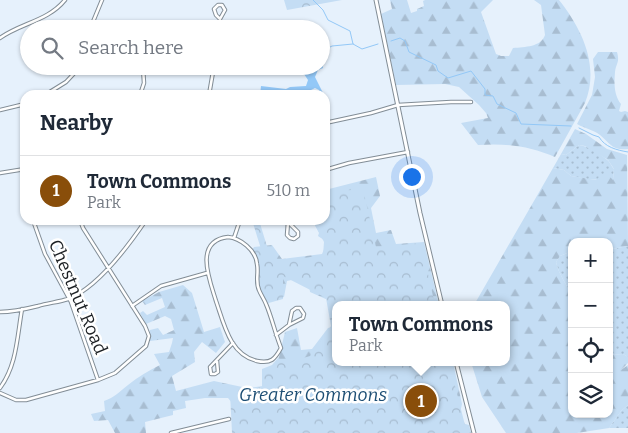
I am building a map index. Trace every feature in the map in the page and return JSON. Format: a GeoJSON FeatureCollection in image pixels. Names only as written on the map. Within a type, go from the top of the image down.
{"type":"FeatureCollection","features":[{"type":"Feature","properties":{"kind":"main road"},"geometry":{"type":"LineString","coordinates":[[376,0],[441,301]]}},
{"type":"Feature","properties":{"kind":"main road"},"geometry":{"type":"LineString","coordinates":[[457,366],[474,433]]}},
{"type":"Feature","properties":{"kind":"street"},"geometry":{"type":"LineString","coordinates":[[36,20],[50,14],[65,0]]}},
{"type":"Feature","properties":{"kind":"street"},"geometry":{"type":"LineString","coordinates":[[94,20],[102,0]]}},
{"type":"Feature","properties":{"kind":"street"},"geometry":{"type":"LineString","coordinates":[[220,4],[225,10],[220,19],[214,9],[220,4]]}},
{"type":"Feature","properties":{"kind":"street"},"geometry":{"type":"LineString","coordinates":[[0,38],[20,27]]}},
{"type":"Feature","properties":{"kind":"street"},"geometry":{"type":"LineString","coordinates":[[53,90],[66,82],[73,75]]}},
{"type":"Feature","properties":{"kind":"street"},"geometry":{"type":"LineString","coordinates":[[142,90],[144,75]]}},
{"type":"Feature","properties":{"kind":"street"},"geometry":{"type":"LineString","coordinates":[[210,90],[212,75]]}},
{"type":"Feature","properties":{"kind":"street"},"geometry":{"type":"LineString","coordinates":[[330,122],[398,105],[471,102]]}},
{"type":"Feature","properties":{"kind":"street"},"geometry":{"type":"LineString","coordinates":[[0,110],[20,105]]}},
{"type":"Feature","properties":{"kind":"street"},"geometry":{"type":"LineString","coordinates":[[330,169],[408,152]]}},
{"type":"Feature","properties":{"kind":"street"},"geometry":{"type":"LineString","coordinates":[[0,173],[20,170]]}},
{"type":"Feature","properties":{"kind":"street","name":"Chestnut Road"},"geometry":{"type":"LineString","coordinates":[[35,225],[45,254],[69,298],[98,380]]}},
{"type":"Feature","properties":{"kind":"street"},"geometry":{"type":"LineString","coordinates":[[0,393],[16,400],[26,400],[98,380],[115,373],[144,349],[147,343],[148,333],[82,225]]}},
{"type":"Feature","properties":{"kind":"street"},"geometry":{"type":"LineString","coordinates":[[0,312],[22,310],[69,298],[85,288],[108,268],[142,225]]}},
{"type":"Feature","properties":{"kind":"street"},"geometry":{"type":"LineString","coordinates":[[234,238],[238,225]]}},
{"type":"Feature","properties":{"kind":"street"},"geometry":{"type":"LineString","coordinates":[[288,225],[287,236],[294,239],[298,236],[297,231],[292,225]]}},
{"type":"Feature","properties":{"kind":"street"},"geometry":{"type":"LineString","coordinates":[[224,237],[234,238],[245,244],[253,253],[257,264],[258,289],[266,304],[281,348],[275,358],[265,362],[248,359],[237,350],[227,334],[207,273],[207,254],[213,243],[224,237]]}},
{"type":"Feature","properties":{"kind":"street"},"geometry":{"type":"LineString","coordinates":[[132,306],[161,286],[207,273]]}},
{"type":"Feature","properties":{"kind":"street"},"geometry":{"type":"LineString","coordinates":[[276,336],[290,324],[303,318],[304,314],[300,308],[292,311],[290,324]]}},
{"type":"Feature","properties":{"kind":"street"},"geometry":{"type":"LineString","coordinates":[[0,388],[10,373],[13,363],[22,310]]}},
{"type":"Feature","properties":{"kind":"street"},"geometry":{"type":"LineString","coordinates":[[216,361],[218,372],[211,374],[210,367],[233,343]]}},
{"type":"Feature","properties":{"kind":"street"},"geometry":{"type":"LineString","coordinates":[[171,433],[230,418]]}},
{"type":"Feature","properties":{"kind":"green space"},"geometry":{"type":"Polygon","coordinates":[[[284,0],[342,0],[287,10],[284,0]]]}},
{"type":"Feature","properties":{"kind":"green space"},"geometry":{"type":"Polygon","coordinates":[[[390,0],[407,0],[411,13],[424,6],[423,1],[425,0],[493,0],[481,12],[496,54],[509,56],[513,48],[536,44],[545,35],[541,5],[534,0],[559,0],[575,23],[586,48],[590,75],[585,103],[555,157],[517,146],[498,144],[478,145],[461,123],[488,118],[479,105],[459,87],[445,84],[396,85],[381,14],[392,9],[390,0]]]}},
{"type":"Feature","properties":{"kind":"green space"},"geometry":{"type":"Polygon","coordinates":[[[598,52],[617,52],[615,89],[621,104],[619,111],[628,112],[628,149],[615,148],[598,133],[577,124],[592,95],[595,77],[593,59],[598,52]]]}},
{"type":"Feature","properties":{"kind":"green space"},"geometry":{"type":"Polygon","coordinates":[[[575,129],[586,134],[607,149],[627,155],[628,246],[613,249],[613,238],[568,238],[568,253],[560,256],[556,262],[568,289],[568,418],[613,418],[613,355],[623,354],[628,357],[628,363],[621,370],[628,365],[628,405],[621,411],[609,428],[577,433],[506,433],[482,397],[472,366],[510,366],[510,301],[476,301],[553,168],[564,170],[571,176],[596,180],[601,175],[609,176],[613,180],[614,169],[608,160],[585,146],[579,145],[566,155],[561,154],[575,129]]]}},
{"type":"Feature","properties":{"kind":"green space"},"geometry":{"type":"Polygon","coordinates":[[[579,145],[593,150],[609,161],[614,169],[613,181],[571,176],[564,170],[553,168],[561,154],[566,155],[579,145]]]}},
{"type":"Feature","properties":{"kind":"green space"},"geometry":{"type":"Polygon","coordinates":[[[376,177],[380,196],[371,208],[376,233],[391,230],[396,244],[424,242],[438,301],[332,301],[332,315],[328,300],[310,292],[309,285],[296,279],[287,281],[284,297],[268,302],[252,250],[254,247],[272,245],[282,259],[322,254],[327,242],[318,236],[319,233],[315,225],[330,225],[330,189],[376,177]]]}},
{"type":"Feature","properties":{"kind":"green space","name":"Greater Commons"},"geometry":{"type":"Polygon","coordinates":[[[363,189],[376,247],[421,243],[434,301],[332,301],[332,366],[450,366],[467,433],[232,433],[230,393],[262,387],[262,369],[272,365],[278,358],[286,363],[310,356],[331,326],[326,298],[283,276],[283,299],[265,304],[255,283],[257,265],[250,252],[261,249],[254,225],[261,225],[272,263],[323,255],[324,242],[316,225],[330,225],[330,192],[363,189]]]}},
{"type":"Feature","properties":{"kind":"green space"},"geometry":{"type":"Polygon","coordinates":[[[628,246],[628,357],[623,354],[613,355],[613,249],[628,246]]]}},
{"type":"Feature","properties":{"kind":"green space"},"geometry":{"type":"Polygon","coordinates":[[[568,253],[568,289],[556,262],[560,256],[568,253]]]}},
{"type":"Feature","properties":{"kind":"green space"},"geometry":{"type":"Polygon","coordinates":[[[183,285],[192,293],[204,332],[220,327],[225,342],[216,353],[202,342],[194,352],[195,362],[172,376],[176,391],[214,381],[247,388],[263,386],[279,357],[285,332],[297,328],[301,350],[312,349],[328,328],[332,327],[332,366],[454,366],[462,404],[458,422],[469,425],[471,433],[236,433],[232,403],[228,398],[205,398],[185,401],[186,408],[173,411],[173,415],[145,422],[146,433],[115,433],[108,420],[94,421],[91,414],[105,411],[104,401],[160,365],[154,354],[169,352],[173,338],[150,341],[150,330],[158,328],[163,335],[174,330],[171,319],[165,316],[146,324],[140,313],[143,311],[147,315],[165,307],[162,298],[145,305],[142,301],[159,292],[183,285]]]}},
{"type":"Feature","properties":{"kind":"green space"},"geometry":{"type":"Polygon","coordinates":[[[628,405],[628,428],[609,428],[621,411],[628,405]]]}},
{"type":"Feature","properties":{"kind":"water"},"geometry":{"type":"Polygon","coordinates":[[[305,75],[316,75],[315,77],[322,90],[315,88],[311,90],[261,90],[261,86],[286,89],[306,86],[308,80],[305,75]]]}},
{"type":"Feature","properties":{"kind":"waterway"},"geometry":{"type":"LineString","coordinates":[[313,0],[323,10],[328,20]]}},
{"type":"Feature","properties":{"kind":"waterway"},"geometry":{"type":"LineString","coordinates":[[330,21],[350,31],[353,44],[362,49],[378,44]]}},
{"type":"Feature","properties":{"kind":"waterway"},"geometry":{"type":"LineString","coordinates":[[391,41],[400,38],[405,41],[409,52],[436,65],[438,71],[448,78],[471,71],[485,89],[485,95],[493,96],[497,104],[516,113],[521,124],[571,126]]}},
{"type":"Feature","properties":{"kind":"waterway"},"geometry":{"type":"LineString","coordinates":[[330,47],[353,44]]}},
{"type":"Feature","properties":{"kind":"waterway"},"geometry":{"type":"LineString","coordinates":[[579,128],[599,137],[611,148],[628,152]]}},
{"type":"Feature","properties":{"kind":"place","name":"Town Commons"},"geometry":{"type":"Point","coordinates":[421,401]}}]}
